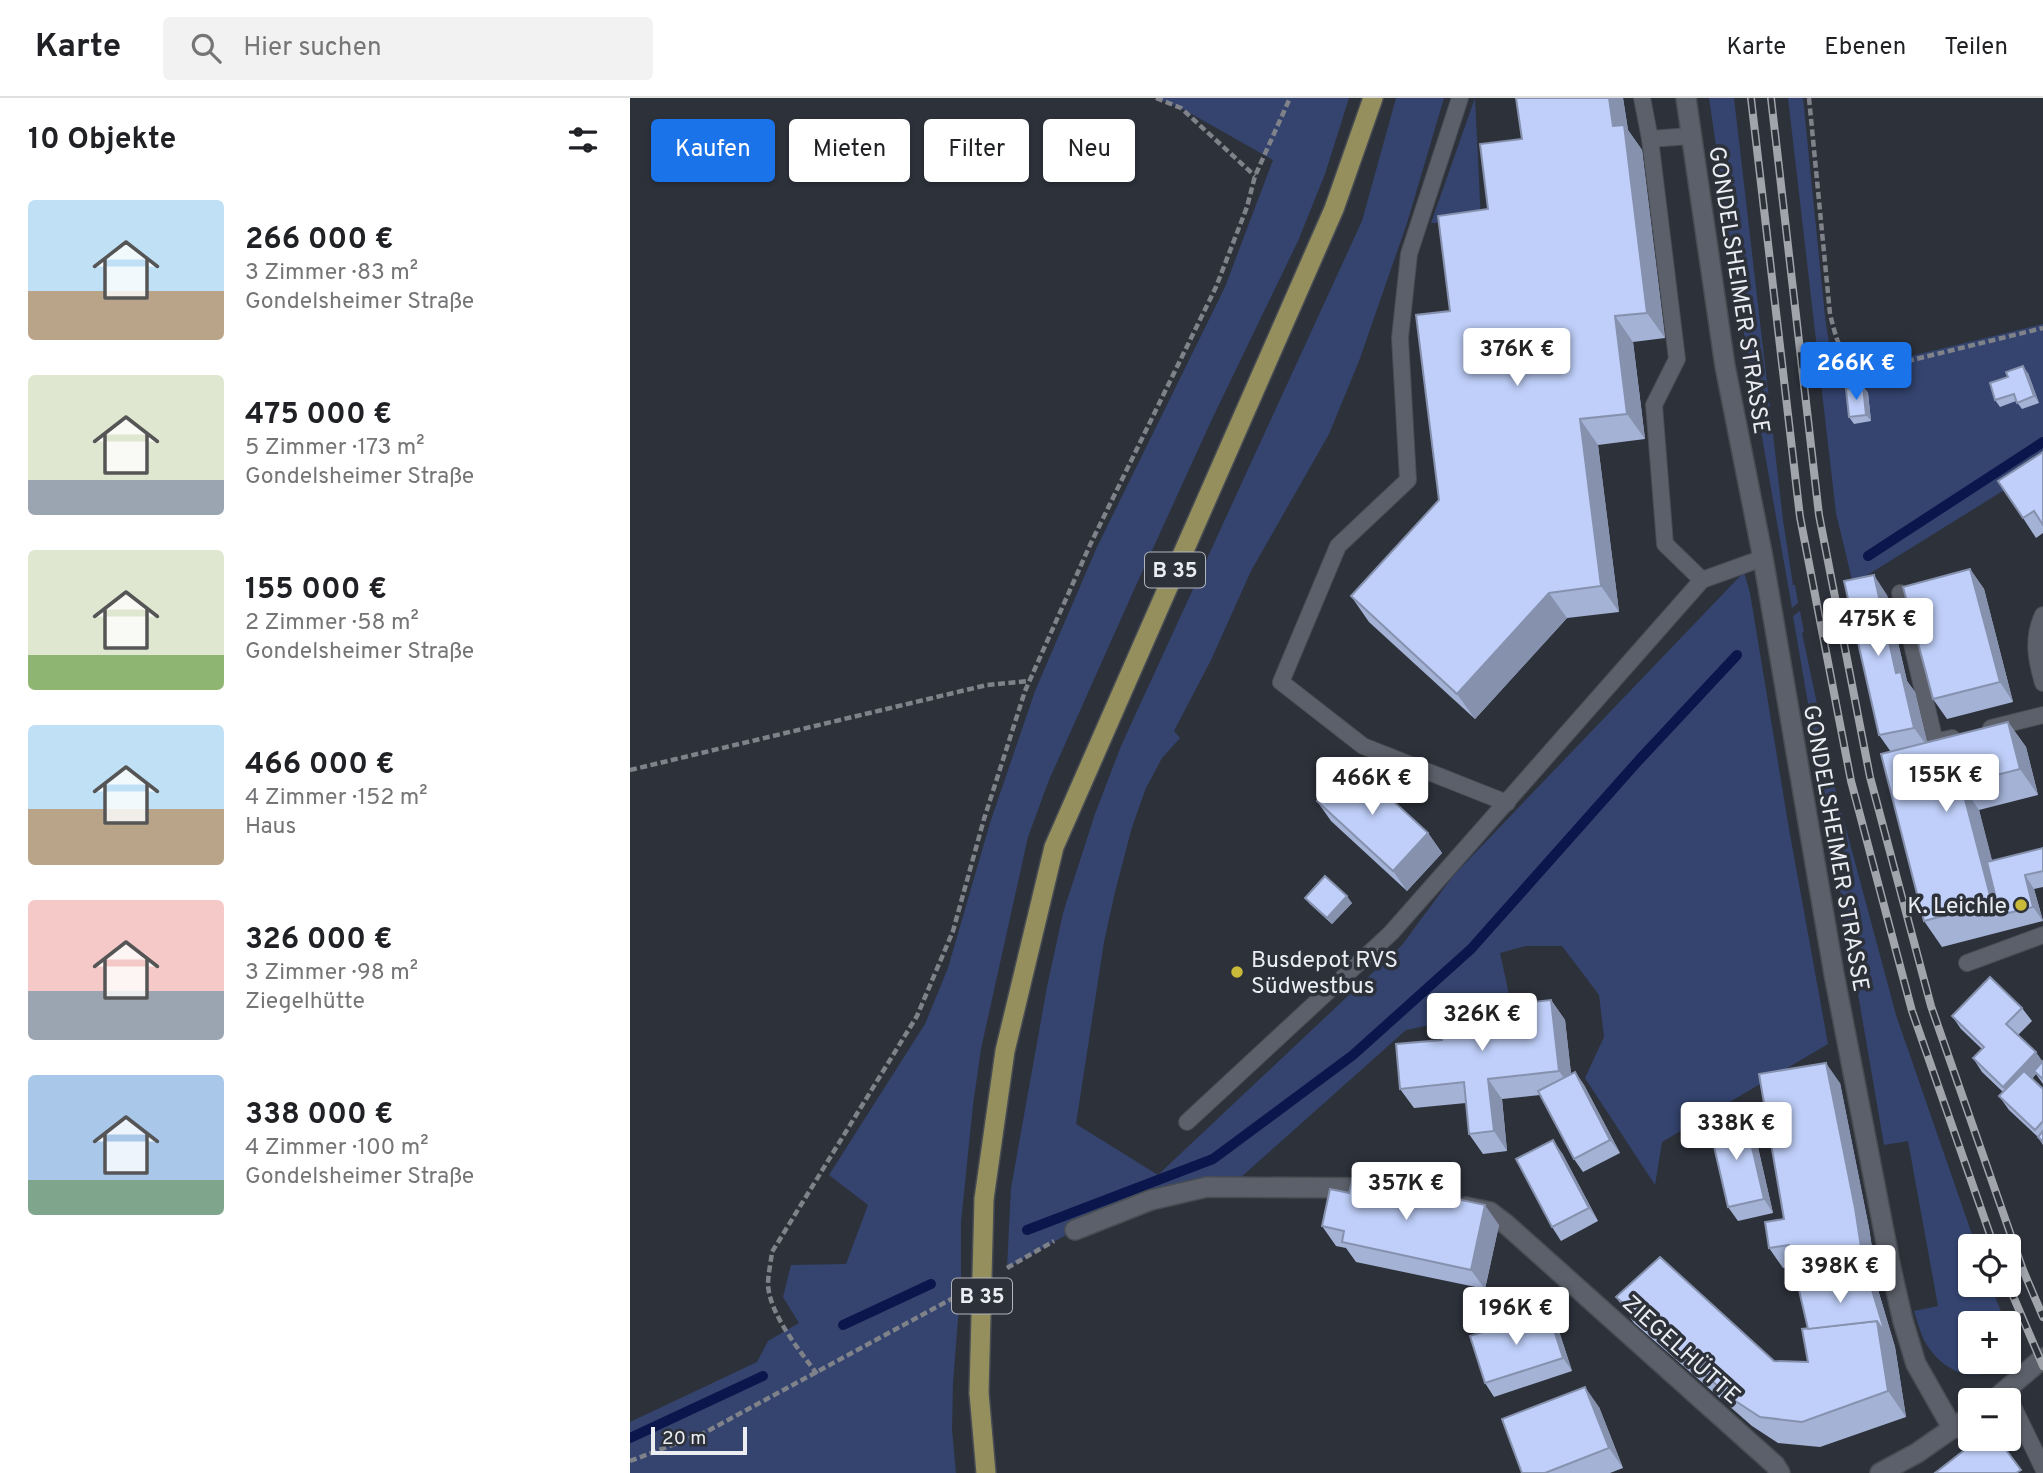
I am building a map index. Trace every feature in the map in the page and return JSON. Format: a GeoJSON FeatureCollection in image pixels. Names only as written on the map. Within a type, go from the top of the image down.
{"type":"FeatureCollection","features":[{"type":"Feature","properties":{"kind":"main road","name":"B 35"},"geometry":{"type":"LineString","coordinates":[[986,1473],[979,1393],[984,1199],[1005,1051],[1054,847],[1334,209],[1373,98]]}},
{"type":"Feature","properties":{"kind":"street","name":"GONDELSHEIMER STRASSE"},"geometry":{"type":"LineString","coordinates":[[1686,98],[1725,366],[1763,558],[1833,974],[1900,1309],[1916,1364],[1953,1429]]}},
{"type":"Feature","properties":{"kind":"street"},"geometry":{"type":"LineString","coordinates":[[1075,1230],[1152,1200],[1207,1187],[1367,1187],[1394,1192]]}},
{"type":"Feature","properties":{"kind":"street","name":"ZIEGELHÜTTE"},"geometry":{"type":"LineString","coordinates":[[1449,1203],[1490,1212],[1507,1224],[1775,1465],[1780,1473]]}},
{"type":"Feature","properties":{"kind":"street"},"geometry":{"type":"LineString","coordinates":[[2009,1388],[2043,1359]]}},
{"type":"Feature","properties":{"kind":"street"},"geometry":{"type":"LineString","coordinates":[[1880,1473],[1917,1453],[1958,1425]]}},
{"type":"Feature","properties":{"kind":"lane"},"geometry":{"type":"LineString","coordinates":[[1460,98],[1409,254],[1400,338],[1408,480],[1338,546],[1281,682],[1363,746],[1507,803]]}},
{"type":"Feature","properties":{"kind":"lane"},"geometry":{"type":"LineString","coordinates":[[1642,98],[1650,139],[1677,359],[1654,405],[1665,544],[1702,580]]}},
{"type":"Feature","properties":{"kind":"lane"},"geometry":{"type":"LineString","coordinates":[[1650,139],[1690,136]]}},
{"type":"Feature","properties":{"kind":"lane"},"geometry":{"type":"LineString","coordinates":[[1187,1122],[1391,933],[1702,580],[1763,558]]}},
{"type":"Feature","properties":{"kind":"lane"},"geometry":{"type":"LineString","coordinates":[[1900,593],[1935,742],[2043,715]]}},
{"type":"Feature","properties":{"kind":"lane"},"geometry":{"type":"LineString","coordinates":[[2043,615],[2035,636],[2036,660],[2043,683]]}},
{"type":"Feature","properties":{"kind":"lane"},"geometry":{"type":"LineString","coordinates":[[1967,963],[2043,935]]}},
{"type":"Feature","properties":{"kind":"lane"},"geometry":{"type":"LineString","coordinates":[[2021,1431],[2043,1468]]}},
{"type":"Feature","properties":{"kind":"path"},"geometry":{"type":"LineString","coordinates":[[1156,98],[1181,108],[1255,176]]}},
{"type":"Feature","properties":{"kind":"path"},"geometry":{"type":"LineString","coordinates":[[817,1374],[788,1335],[773,1304],[768,1287],[772,1251],[917,1016],[953,931],[984,819],[1030,681],[1090,545],[1216,288],[1247,207],[1255,176],[1290,98]]}},
{"type":"Feature","properties":{"kind":"path"},"geometry":{"type":"LineString","coordinates":[[1809,98],[1830,314],[1844,354],[1858,362],[1879,368],[2043,328]]}},
{"type":"Feature","properties":{"kind":"path"},"geometry":{"type":"LineString","coordinates":[[630,770],[987,685],[1030,681]]}},
{"type":"Feature","properties":{"kind":"path"},"geometry":{"type":"LineString","coordinates":[[798,1210],[803,1214]]}},
{"type":"Feature","properties":{"kind":"path"},"geometry":{"type":"LineString","coordinates":[[1004,1269],[1075,1230]]}},
{"type":"Feature","properties":{"kind":"path"},"geometry":{"type":"LineString","coordinates":[[630,1461],[704,1433],[817,1374],[958,1295]]}},
{"type":"Feature","properties":{"kind":"shaded area"},"geometry":{"type":"Polygon","coordinates":[[[1156,98],[1349,98],[1325,174],[1298,241],[1133,592],[1049,780],[1028,837],[981,1049],[973,1105],[961,1222],[961,1281],[953,1383],[952,1429],[956,1473],[630,1473],[630,1422],[757,1362],[768,1341],[799,1323],[783,1297],[791,1265],[846,1264],[868,1205],[829,1175],[925,1024],[948,968],[990,823],[1035,691],[1097,547],[1225,287],[1273,160],[1181,108],[1156,98]]]}},
{"type":"Feature","properties":{"kind":"shaded area"},"geometry":{"type":"Polygon","coordinates":[[[1396,98],[1444,98],[1407,223],[1359,361],[1329,434],[1251,571],[1211,660],[1174,731],[1180,738],[1162,758],[1146,788],[1132,827],[1104,942],[1076,1124],[1158,1175],[1402,945],[1453,876],[1744,572],[1750,593],[1828,1044],[1662,1142],[1655,1185],[1585,1078],[1604,1037],[1599,995],[1562,946],[1526,946],[1500,953],[1512,1008],[1406,1030],[1222,1194],[1168,1202],[1075,1230],[1007,1268],[1011,1188],[1047,987],[1063,913],[1095,814],[1121,746],[1362,221],[1396,98]]]}},
{"type":"Feature","properties":{"kind":"shaded area"},"geometry":{"type":"Polygon","coordinates":[[[1475,98],[1481,222],[1431,223],[1475,98]]]}},
{"type":"Feature","properties":{"kind":"shaded area"},"geometry":{"type":"Polygon","coordinates":[[[1709,98],[1734,98],[1783,520],[1798,603],[1792,608],[1742,323],[1709,98]]]}},
{"type":"Feature","properties":{"kind":"shaded area"},"geometry":{"type":"Polygon","coordinates":[[[1788,98],[1803,98],[1825,316],[1831,349],[1840,360],[1873,372],[1873,375],[1882,363],[2043,324],[2043,466],[1853,584],[1836,513],[1788,98]]]}},
{"type":"Feature","properties":{"kind":"shaded area"},"geometry":{"type":"Polygon","coordinates":[[[1800,611],[1802,633],[1834,784],[1896,1015],[1972,1234],[1958,1234],[1958,1297],[1995,1297],[2001,1311],[1958,1311],[1958,1372],[1938,1359],[1930,1349],[1923,1338],[1914,1311],[1938,1306],[1908,1141],[1884,1145],[1793,616],[1800,611]]]}},
{"type":"Feature","properties":{"kind":"building"},"geometry":{"type":"Polygon","coordinates":[[[1516,98],[1609,98],[1613,126],[1624,125],[1647,313],[1615,316],[1627,414],[1580,419],[1601,586],[1549,593],[1457,694],[1351,596],[1439,500],[1416,315],[1450,311],[1438,216],[1488,209],[1480,144],[1522,139],[1516,98]]]}},
{"type":"Feature","properties":{"kind":"building"},"geometry":{"type":"Polygon","coordinates":[[[2023,366],[2034,396],[2017,403],[2014,394],[1995,400],[1990,383],[2008,377],[2006,372],[2023,366]]]}},
{"type":"Feature","properties":{"kind":"building"},"geometry":{"type":"Polygon","coordinates":[[[1863,386],[1866,415],[1849,417],[1846,389],[1863,386]]]}},
{"type":"Feature","properties":{"kind":"building"},"geometry":{"type":"Polygon","coordinates":[[[2043,452],[2043,525],[2034,511],[2023,518],[1998,481],[2043,452]]]}},
{"type":"Feature","properties":{"kind":"building"},"geometry":{"type":"Polygon","coordinates":[[[1970,569],[2000,682],[1933,699],[1903,587],[1970,569]]]}},
{"type":"Feature","properties":{"kind":"building"},"geometry":{"type":"Polygon","coordinates":[[[1874,575],[1896,673],[1901,672],[1914,728],[1879,735],[1844,581],[1874,575]]]}},
{"type":"Feature","properties":{"kind":"building"},"geometry":{"type":"Polygon","coordinates":[[[2008,722],[2020,769],[1961,784],[1992,903],[1924,921],[1881,754],[2008,722]]]}},
{"type":"Feature","properties":{"kind":"building"},"geometry":{"type":"Polygon","coordinates":[[[1352,763],[1428,833],[1393,871],[1317,801],[1352,763]]]}},
{"type":"Feature","properties":{"kind":"building"},"geometry":{"type":"Polygon","coordinates":[[[2043,848],[2043,871],[2025,875],[2033,907],[2000,915],[1987,862],[2043,848]]]}},
{"type":"Feature","properties":{"kind":"building"},"geometry":{"type":"Polygon","coordinates":[[[1325,876],[1347,896],[1327,918],[1305,898],[1325,876]]]}},
{"type":"Feature","properties":{"kind":"building"},"geometry":{"type":"Polygon","coordinates":[[[1990,977],[2022,1008],[2006,1024],[2036,1052],[2003,1087],[1973,1058],[1984,1047],[1952,1016],[1990,977]]]}},
{"type":"Feature","properties":{"kind":"building"},"geometry":{"type":"Polygon","coordinates":[[[1551,1000],[1559,1071],[1488,1079],[1494,1131],[1469,1134],[1464,1082],[1400,1089],[1396,1044],[1442,1040],[1439,1012],[1551,1000]]]}},
{"type":"Feature","properties":{"kind":"building"},"geometry":{"type":"Polygon","coordinates":[[[2043,1061],[2043,1079],[2034,1071],[2043,1061]]]}},
{"type":"Feature","properties":{"kind":"building"},"geometry":{"type":"Polygon","coordinates":[[[1826,1063],[1865,1273],[1795,1284],[1789,1245],[1769,1248],[1765,1222],[1784,1219],[1759,1074],[1826,1063]]]}},
{"type":"Feature","properties":{"kind":"building"},"geometry":{"type":"Polygon","coordinates":[[[2024,1071],[2043,1089],[2043,1121],[2035,1130],[1999,1096],[2024,1071]]]}},
{"type":"Feature","properties":{"kind":"building"},"geometry":{"type":"Polygon","coordinates":[[[1575,1072],[1610,1140],[1574,1159],[1538,1091],[1575,1072]]]}},
{"type":"Feature","properties":{"kind":"building"},"geometry":{"type":"Polygon","coordinates":[[[1745,1117],[1764,1199],[1728,1207],[1709,1125],[1745,1117]]]}},
{"type":"Feature","properties":{"kind":"building"},"geometry":{"type":"Polygon","coordinates":[[[1553,1140],[1589,1208],[1552,1227],[1516,1159],[1553,1140]]]}},
{"type":"Feature","properties":{"kind":"building"},"geometry":{"type":"Polygon","coordinates":[[[1353,1177],[1485,1205],[1471,1270],[1342,1242],[1344,1231],[1322,1226],[1330,1189],[1349,1193],[1353,1177]]]}},
{"type":"Feature","properties":{"kind":"building"},"geometry":{"type":"Polygon","coordinates":[[[1660,1257],[1774,1361],[1808,1362],[1802,1329],[1877,1321],[1888,1391],[1802,1422],[1760,1417],[1734,1400],[1616,1297],[1660,1257]]]}},
{"type":"Feature","properties":{"kind":"building"},"geometry":{"type":"Polygon","coordinates":[[[1869,1280],[1885,1333],[1877,1321],[1808,1329],[1799,1290],[1869,1280]]]}},
{"type":"Feature","properties":{"kind":"building"},"geometry":{"type":"Polygon","coordinates":[[[1548,1311],[1563,1358],[1485,1383],[1470,1336],[1548,1311]]]}},
{"type":"Feature","properties":{"kind":"building"},"geometry":{"type":"Polygon","coordinates":[[[1585,1387],[1609,1448],[1545,1473],[1522,1473],[1502,1419],[1585,1387]]]}},
{"type":"Feature","properties":{"kind":"building"},"geometry":{"type":"Polygon","coordinates":[[[1963,1451],[2007,1451],[2021,1470],[2016,1473],[1935,1473],[1963,1451]]]}},
{"type":"Feature","properties":{"kind":"waterway"},"geometry":{"type":"LineString","coordinates":[[1868,556],[2043,442]]}},
{"type":"Feature","properties":{"kind":"waterway"},"geometry":{"type":"LineString","coordinates":[[1027,1230],[1213,1159],[1353,1055],[1471,949],[1639,760],[1737,655]]}},
{"type":"Feature","properties":{"kind":"waterway"},"geometry":{"type":"LineString","coordinates":[[843,1325],[931,1284]]}},
{"type":"Feature","properties":{"kind":"waterway"},"geometry":{"type":"LineString","coordinates":[[630,1438],[763,1376]]}},
{"type":"Feature","properties":{"kind":"railway"},"geometry":{"type":"LineString","coordinates":[[1751,98],[1800,517],[1851,781],[1912,1011],[1990,1234]]}},
{"type":"Feature","properties":{"kind":"railway"},"geometry":{"type":"LineString","coordinates":[[1771,98],[1819,515],[1870,777],[1931,1006],[2023,1270],[2043,1317]]}},
{"type":"Feature","properties":{"kind":"railway"},"geometry":{"type":"LineString","coordinates":[[2014,1297],[2043,1366]]}},
{"type":"Feature","properties":{"kind":"place","name":"K. Leichle"},"geometry":{"type":"Point","coordinates":[2021,905]}},
{"type":"Feature","properties":{"kind":"place","name":"Busdepot RVS Südwestbus"},"geometry":{"type":"Point","coordinates":[1237,972]}}]}
